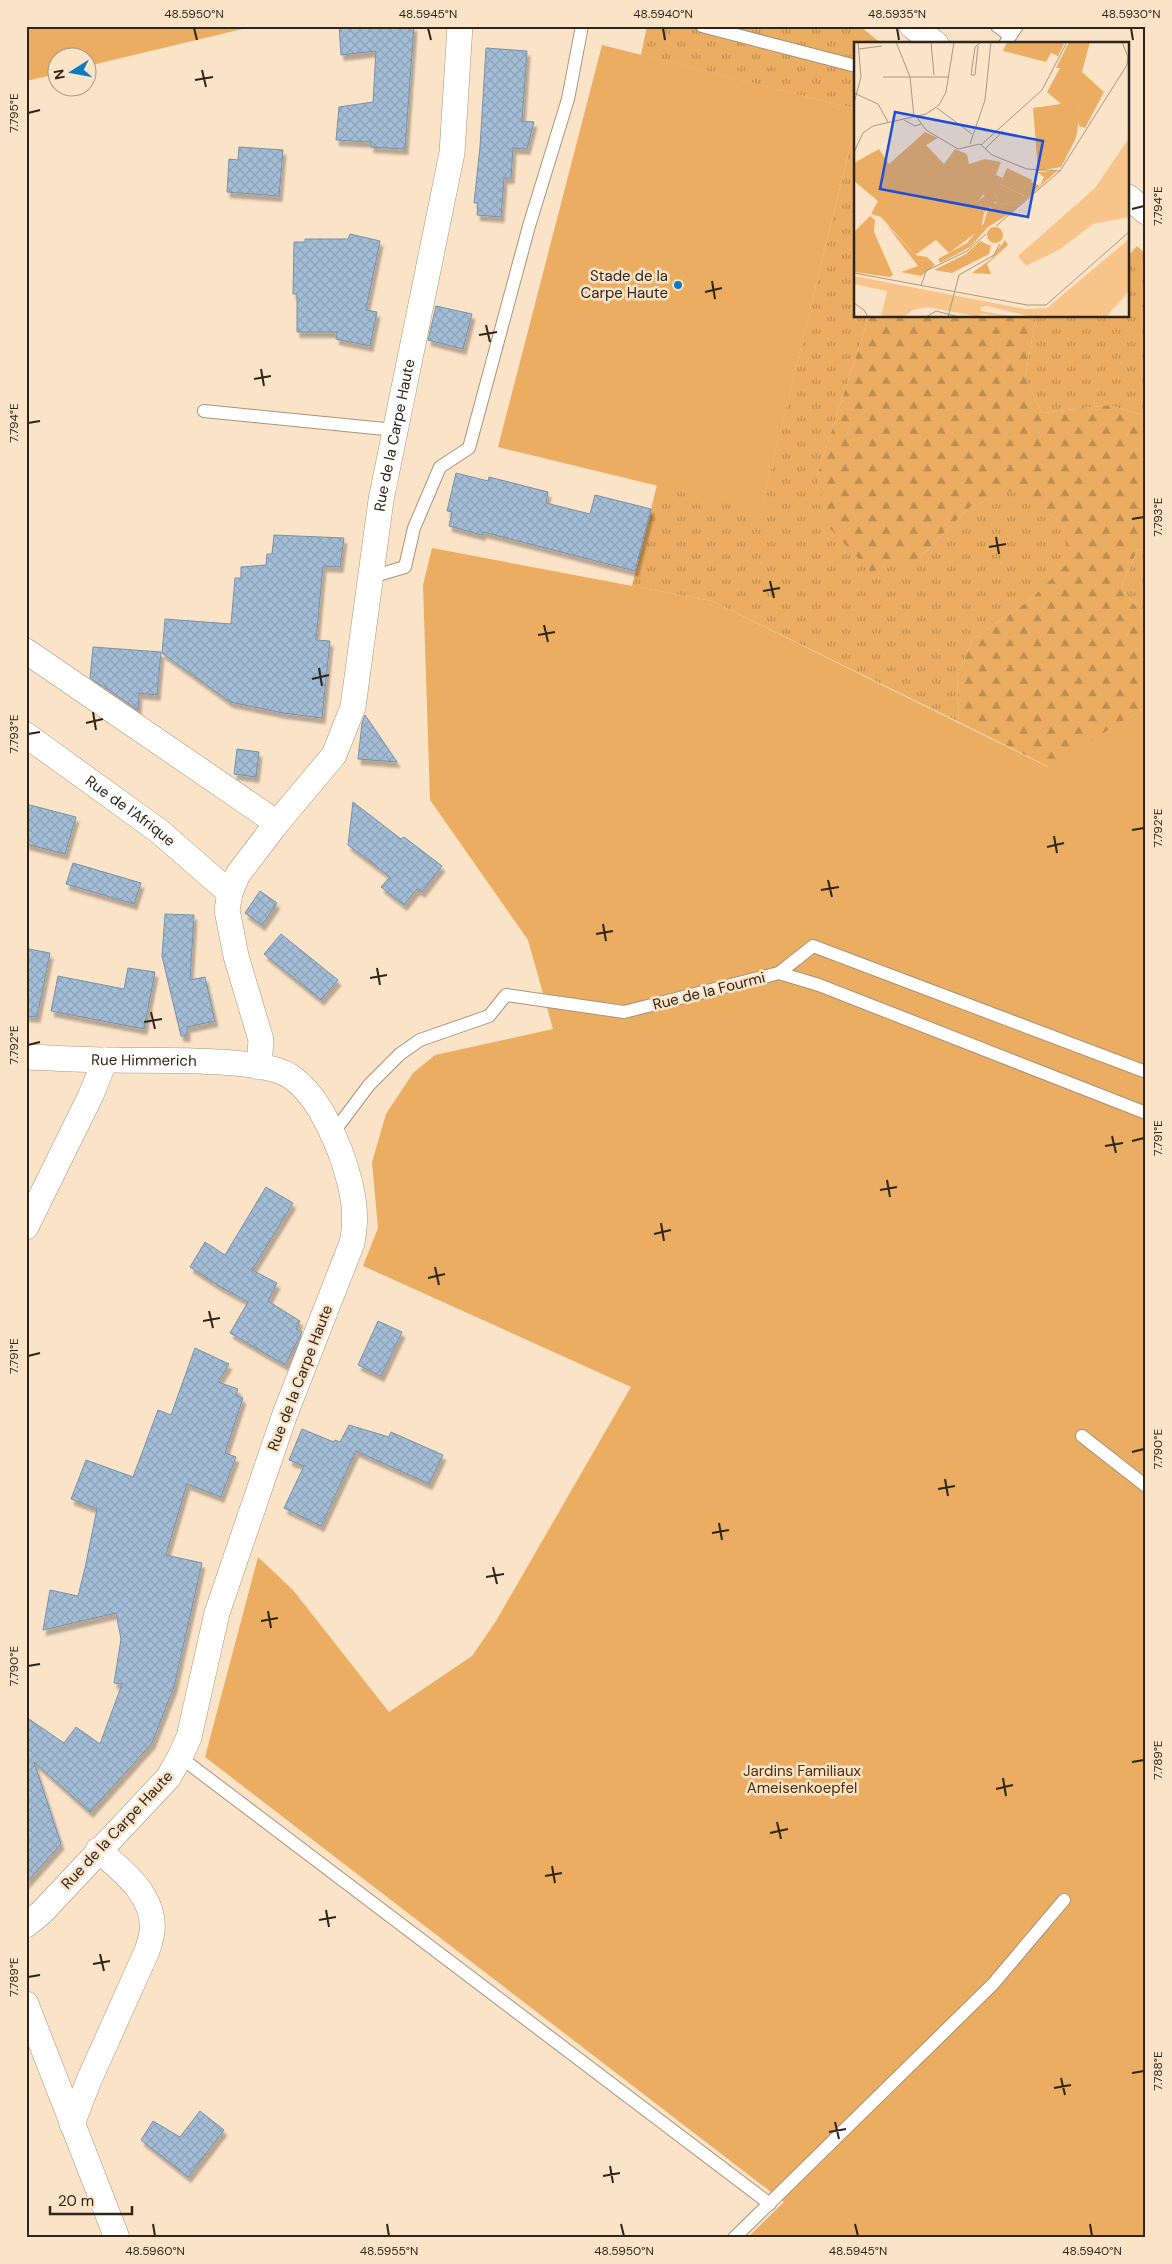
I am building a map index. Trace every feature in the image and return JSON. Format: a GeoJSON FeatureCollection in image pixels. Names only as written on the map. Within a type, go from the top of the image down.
{"type":"FeatureCollection","features":[{"type":"Feature","properties":{"kind":"street","name":"Rue de la Carpe Haute"},"geometry":{"type":"LineString","coordinates":[[26,1925],[41,1913],[98,1850],[168,1778],[180,1757],[189,1737],[217,1613],[285,1414],[352,1243],[356,1226],[356,1210],[343,1160],[333,1133],[319,1108],[304,1088],[289,1075],[259,1067],[261,1040],[236,956],[227,910],[230,893],[238,874],[277,822],[334,755],[353,707],[381,500],[452,153],[460,26]]}},
{"type":"Feature","properties":{"kind":"street"},"geometry":{"type":"LineString","coordinates":[[912,26],[933,42]]}},
{"type":"Feature","properties":{"kind":"street"},"geometry":{"type":"LineString","coordinates":[[1130,199],[1146,212]]}},
{"type":"Feature","properties":{"kind":"street"},"geometry":{"type":"LineString","coordinates":[[26,651],[277,822]]}},
{"type":"Feature","properties":{"kind":"street","name":"Rue de l'Afrique"},"geometry":{"type":"LineString","coordinates":[[26,735],[159,831],[230,893]]}},
{"type":"Feature","properties":{"kind":"street","name":"Rue Himmerich"},"geometry":{"type":"LineString","coordinates":[[26,1057],[224,1063],[259,1067]]}},
{"type":"Feature","properties":{"kind":"street"},"geometry":{"type":"LineString","coordinates":[[26,1227],[91,1095],[104,1060]]}},
{"type":"Feature","properties":{"kind":"street"},"geometry":{"type":"LineString","coordinates":[[72,2124],[89,2080],[147,1951],[152,1932],[150,1913],[141,1892],[124,1871],[98,1850]]}},
{"type":"Feature","properties":{"kind":"street"},"geometry":{"type":"LineString","coordinates":[[26,2004],[117,2238]]}},
{"type":"Feature","properties":{"kind":"lane"},"geometry":{"type":"LineString","coordinates":[[371,577],[406,567],[414,528],[440,467],[469,448],[529,226],[568,99],[582,26]]}},
{"type":"Feature","properties":{"kind":"lane"},"geometry":{"type":"LineString","coordinates":[[702,26],[854,65]]}},
{"type":"Feature","properties":{"kind":"lane"},"geometry":{"type":"LineString","coordinates":[[997,26],[1011,35]]}},
{"type":"Feature","properties":{"kind":"lane"},"geometry":{"type":"LineString","coordinates":[[204,411],[395,430]]}},
{"type":"Feature","properties":{"kind":"lane"},"geometry":{"type":"LineString","coordinates":[[779,973],[813,946],[1146,1072]]}},
{"type":"Feature","properties":{"kind":"lane","name":"Rue de la Fourmi"},"geometry":{"type":"LineString","coordinates":[[333,1133],[369,1085],[400,1054],[420,1040],[489,1016],[506,995],[624,1012],[779,973],[819,985],[1146,1113]]}},
{"type":"Feature","properties":{"kind":"lane"},"geometry":{"type":"LineString","coordinates":[[1082,1436],[1146,1486]]}},
{"type":"Feature","properties":{"kind":"lane"},"geometry":{"type":"LineString","coordinates":[[180,1757],[770,2204]]}},
{"type":"Feature","properties":{"kind":"lane"},"geometry":{"type":"LineString","coordinates":[[734,2238],[993,1984],[1064,1900]]}},
{"type":"Feature","properties":{"kind":"green space"},"geometry":{"type":"Polygon","coordinates":[[[26,26],[255,26],[98,64],[98,48],[48,48],[48,76],[26,81],[26,26]]]}},
{"type":"Feature","properties":{"kind":"green space"},"geometry":{"type":"Polygon","coordinates":[[[647,26],[860,26],[880,42],[854,42],[854,108],[641,55],[647,26]]]}},
{"type":"Feature","properties":{"kind":"green space","name":"Stade de la Carpe Haute"},"geometry":{"type":"Polygon","coordinates":[[[602,45],[854,108],[854,130],[761,511],[498,447],[602,45]]]}},
{"type":"Feature","properties":{"kind":"green space"},"geometry":{"type":"Polygon","coordinates":[[[854,130],[854,318],[868,318],[817,476],[919,558],[970,507],[1014,489],[1062,523],[1070,562],[1031,599],[972,640],[957,676],[959,722],[712,601],[632,586],[657,485],[761,510],[854,130]]]}},
{"type":"Feature","properties":{"kind":"green space"},"geometry":{"type":"Polygon","coordinates":[[[1137,246],[1146,254],[1146,416],[1109,405],[1042,413],[1025,378],[1036,318],[1130,318],[1130,254],[1137,246]]]}},
{"type":"Feature","properties":{"kind":"green space"},"geometry":{"type":"Polygon","coordinates":[[[868,318],[1036,318],[1025,378],[1042,413],[1109,405],[1146,416],[1146,548],[1137,551],[1121,588],[1146,619],[1146,707],[1049,767],[959,722],[957,676],[972,640],[1031,599],[1069,562],[1062,523],[1014,490],[970,507],[919,558],[871,572],[826,524],[817,476],[868,318]]]}},
{"type":"Feature","properties":{"kind":"green space","name":"Jardins Familiaux Ameisenkoepfel"},"geometry":{"type":"Polygon","coordinates":[[[432,548],[712,601],[1048,767],[1146,707],[1146,2238],[747,2238],[784,2202],[205,1757],[258,1557],[293,1590],[389,1712],[472,1656],[496,1621],[631,1387],[363,1266],[378,1228],[372,1162],[386,1114],[413,1073],[435,1055],[553,1029],[528,940],[430,800],[423,585],[432,548]]]}},
{"type":"Feature","properties":{"kind":"green space"},"geometry":{"type":"Polygon","coordinates":[[[1146,548],[1146,619],[1121,588],[1137,551],[1146,548]]]}},
{"type":"Feature","properties":{"kind":"building"},"geometry":{"type":"Polygon","coordinates":[[[339,26],[414,26],[405,149],[371,147],[371,142],[336,140],[339,107],[373,102],[376,51],[341,55],[339,26]]]}},
{"type":"Feature","properties":{"kind":"building"},"geometry":{"type":"Polygon","coordinates":[[[486,48],[527,51],[522,121],[534,122],[527,149],[513,148],[511,178],[504,178],[501,217],[477,215],[478,203],[474,203],[480,147],[486,48]]]}},
{"type":"Feature","properties":{"kind":"building"},"geometry":{"type":"Polygon","coordinates":[[[239,147],[283,150],[279,196],[227,192],[229,159],[238,160],[239,147]]]}},
{"type":"Feature","properties":{"kind":"building"},"geometry":{"type":"Polygon","coordinates":[[[350,234],[380,241],[366,310],[377,312],[370,346],[336,339],[337,332],[297,332],[297,294],[293,294],[294,242],[305,242],[305,239],[348,239],[350,234]]]}},
{"type":"Feature","properties":{"kind":"building"},"geometry":{"type":"Polygon","coordinates":[[[436,306],[472,314],[463,349],[428,340],[436,306]]]}},
{"type":"Feature","properties":{"kind":"building"},"geometry":{"type":"Polygon","coordinates":[[[456,473],[488,481],[489,477],[548,492],[546,503],[590,514],[595,495],[651,509],[635,571],[483,532],[482,535],[449,526],[452,512],[447,511],[456,473]]]}},
{"type":"Feature","properties":{"kind":"building"},"geometry":{"type":"Polygon","coordinates":[[[274,535],[344,538],[340,567],[323,566],[316,640],[330,641],[322,718],[283,713],[230,702],[162,653],[165,619],[231,624],[235,578],[241,578],[241,567],[266,565],[267,554],[272,554],[274,535]]]}},
{"type":"Feature","properties":{"kind":"building"},"geometry":{"type":"Polygon","coordinates":[[[93,647],[161,652],[157,695],[139,693],[138,710],[106,688],[106,686],[102,686],[90,678],[93,647]]]}},
{"type":"Feature","properties":{"kind":"building"},"geometry":{"type":"Polygon","coordinates":[[[365,715],[397,762],[358,759],[362,723],[365,715]]]}},
{"type":"Feature","properties":{"kind":"building"},"geometry":{"type":"Polygon","coordinates":[[[237,749],[259,752],[256,777],[234,774],[237,749]]]}},
{"type":"Feature","properties":{"kind":"building"},"geometry":{"type":"Polygon","coordinates":[[[353,802],[401,839],[404,837],[442,866],[422,892],[417,889],[404,905],[381,887],[390,877],[348,845],[353,802]]]}},
{"type":"Feature","properties":{"kind":"building"},"geometry":{"type":"Polygon","coordinates":[[[26,804],[76,817],[65,854],[26,844],[26,804]]]}},
{"type":"Feature","properties":{"kind":"building"},"geometry":{"type":"Polygon","coordinates":[[[73,863],[141,883],[134,904],[66,884],[73,863]]]}},
{"type":"Feature","properties":{"kind":"building"},"geometry":{"type":"Polygon","coordinates":[[[260,891],[277,903],[262,925],[245,913],[260,891]]]}},
{"type":"Feature","properties":{"kind":"building"},"geometry":{"type":"Polygon","coordinates":[[[165,914],[194,915],[190,980],[205,977],[215,1021],[187,1027],[187,1036],[181,1036],[162,956],[165,914]]]}},
{"type":"Feature","properties":{"kind":"building"},"geometry":{"type":"Polygon","coordinates":[[[281,934],[338,980],[321,1000],[264,954],[281,934]]]}},
{"type":"Feature","properties":{"kind":"building"},"geometry":{"type":"Polygon","coordinates":[[[29,949],[50,953],[37,1017],[26,1016],[26,962],[29,949]]]}},
{"type":"Feature","properties":{"kind":"building"},"geometry":{"type":"Polygon","coordinates":[[[128,968],[155,972],[144,1029],[51,1011],[58,976],[124,989],[128,968]]]}},
{"type":"Feature","properties":{"kind":"building"},"geometry":{"type":"Polygon","coordinates":[[[266,1187],[293,1203],[252,1270],[277,1283],[268,1301],[300,1321],[296,1329],[302,1332],[285,1365],[230,1333],[248,1302],[190,1267],[205,1242],[225,1255],[266,1187]]]}},
{"type":"Feature","properties":{"kind":"building"},"geometry":{"type":"Polygon","coordinates":[[[378,1321],[402,1332],[381,1376],[358,1365],[378,1321]]]}},
{"type":"Feature","properties":{"kind":"building"},"geometry":{"type":"Polygon","coordinates":[[[195,1348],[229,1364],[218,1382],[238,1389],[236,1395],[243,1398],[225,1453],[236,1457],[221,1497],[187,1484],[166,1555],[202,1563],[174,1687],[152,1743],[90,1812],[34,1762],[61,1844],[26,1883],[26,1717],[64,1743],[76,1727],[100,1744],[122,1684],[114,1683],[121,1639],[116,1613],[43,1630],[50,1590],[78,1596],[85,1568],[97,1509],[71,1499],[86,1460],[133,1477],[158,1410],[171,1415],[195,1348]]]}},
{"type":"Feature","properties":{"kind":"building"},"geometry":{"type":"Polygon","coordinates":[[[349,1425],[389,1437],[391,1432],[443,1455],[429,1484],[356,1451],[321,1526],[284,1508],[304,1466],[289,1460],[302,1429],[334,1442],[335,1440],[340,1442],[349,1425]]]}},
{"type":"Feature","properties":{"kind":"building"},"geometry":{"type":"Polygon","coordinates":[[[200,2111],[224,2130],[188,2177],[141,2140],[153,2121],[180,2137],[200,2111]]]}},
{"type":"Feature","properties":{"kind":"place","name":"Stade de la Carpe Haute"},"geometry":{"type":"Point","coordinates":[678,285]}}]}
